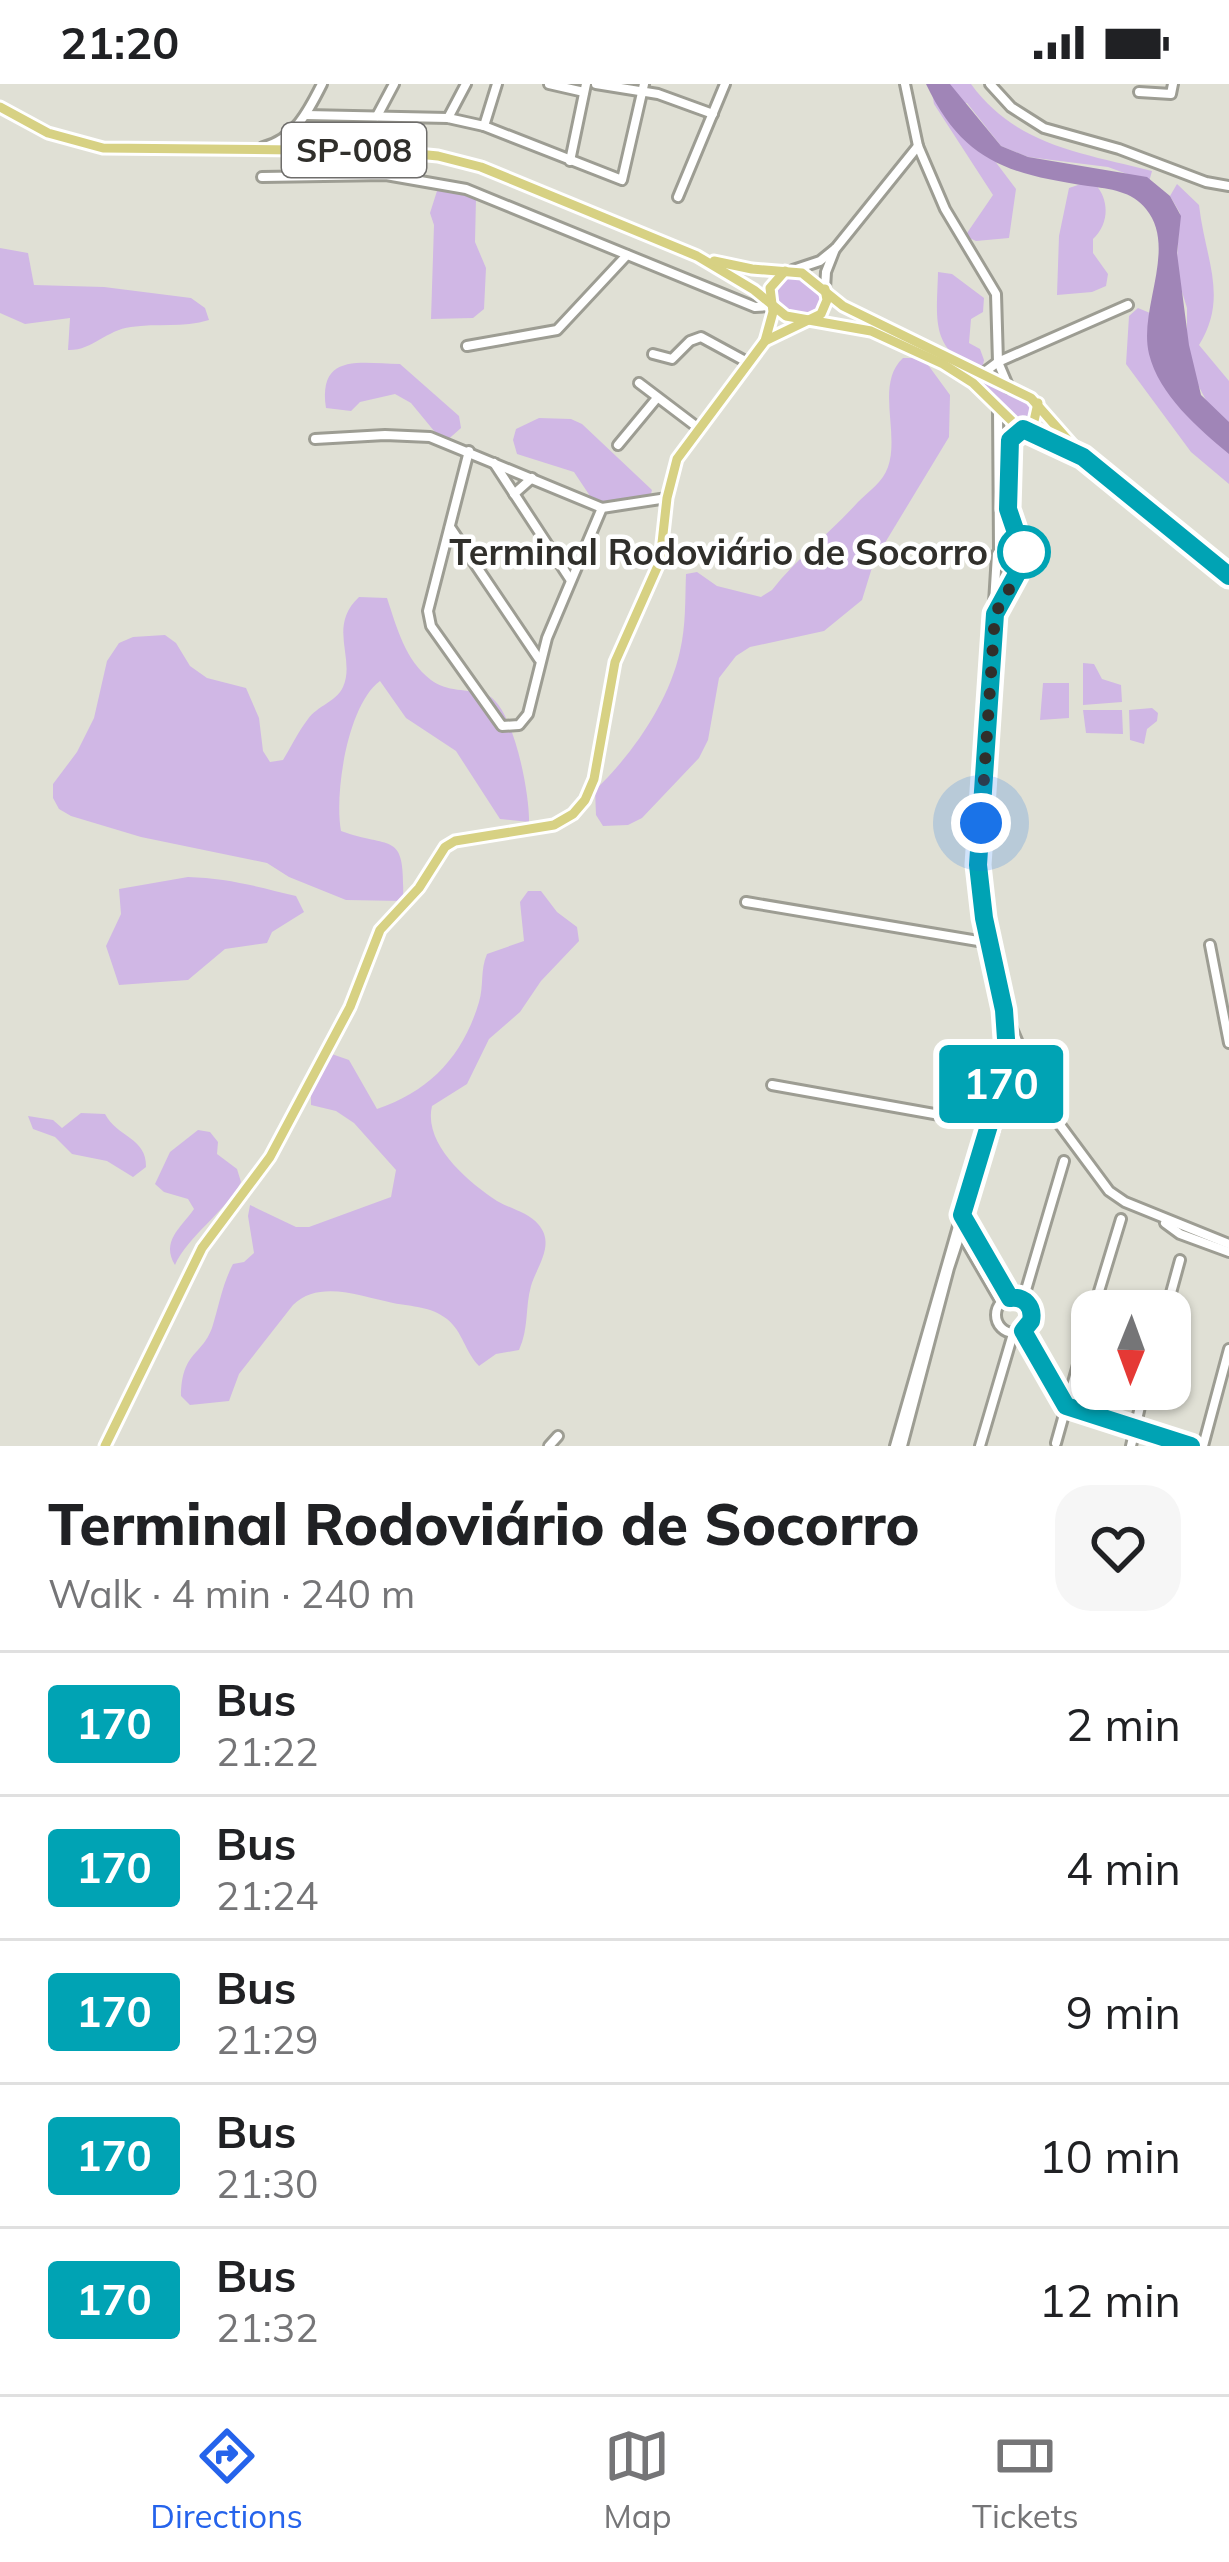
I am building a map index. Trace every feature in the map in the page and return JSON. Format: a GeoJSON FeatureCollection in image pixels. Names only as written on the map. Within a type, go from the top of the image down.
{"type":"FeatureCollection","features":[{"type":"Feature","properties":{"kind":"main road","name":"SP-008"},"geometry":{"type":"LineString","coordinates":[[0,106],[48,133],[103,148],[386,151],[457,160],[697,256],[734,266],[802,273],[844,306],[1038,403],[1083,457],[1229,576]]}},
{"type":"Feature","properties":{"kind":"main road","name":"SP-008"},"geometry":{"type":"LineString","coordinates":[[697,256],[754,290],[786,316],[859,328],[962,375],[1023,429],[1083,457]]}},
{"type":"Feature","properties":{"kind":"main road"},"geometry":{"type":"LineString","coordinates":[[765,341],[772,282],[785,272]]}},
{"type":"Feature","properties":{"kind":"main road"},"geometry":{"type":"LineString","coordinates":[[105,1446],[202,1248],[257,1177],[288,1123],[360,986],[380,930],[455,841],[554,825],[585,800],[594,778],[615,662],[657,572],[676,459],[765,341],[821,314],[825,290]]}},
{"type":"Feature","properties":{"kind":"main road"},"geometry":{"type":"LineString","coordinates":[[1023,429],[1034,421],[1038,403]]}},
{"type":"Feature","properties":{"kind":"street"},"geometry":{"type":"LineString","coordinates":[[256,148],[273,145],[295,128],[322,84]]}},
{"type":"Feature","properties":{"kind":"street"},"geometry":{"type":"LineString","coordinates":[[377,116],[394,84]]}},
{"type":"Feature","properties":{"kind":"street"},"geometry":{"type":"LineString","coordinates":[[448,118],[466,84]]}},
{"type":"Feature","properties":{"kind":"street"},"geometry":{"type":"LineString","coordinates":[[484,126],[497,84]]}},
{"type":"Feature","properties":{"kind":"street"},"geometry":{"type":"LineString","coordinates":[[549,84],[585,88],[570,161]]}},
{"type":"Feature","properties":{"kind":"street"},"geometry":{"type":"LineString","coordinates":[[596,84],[644,87],[712,114]]}},
{"type":"Feature","properties":{"kind":"street"},"geometry":{"type":"LineString","coordinates":[[678,197],[725,84]]}},
{"type":"Feature","properties":{"kind":"street"},"geometry":{"type":"LineString","coordinates":[[905,84],[918,146],[945,209],[995,294],[998,362],[1010,389]]}},
{"type":"Feature","properties":{"kind":"street"},"geometry":{"type":"LineString","coordinates":[[990,84],[1011,107],[1044,128],[1229,186]]}},
{"type":"Feature","properties":{"kind":"street"},"geometry":{"type":"LineString","coordinates":[[1139,92],[1171,94],[1173,84]]}},
{"type":"Feature","properties":{"kind":"street"},"geometry":{"type":"LineString","coordinates":[[306,115],[448,118],[484,126],[622,180],[644,87]]}},
{"type":"Feature","properties":{"kind":"street"},"geometry":{"type":"LineString","coordinates":[[295,128],[295,149]]}},
{"type":"Feature","properties":{"kind":"street"},"geometry":{"type":"LineString","coordinates":[[785,272],[820,261],[836,248],[918,146]]}},
{"type":"Feature","properties":{"kind":"street"},"geometry":{"type":"LineString","coordinates":[[262,177],[386,175],[442,183],[491,197],[755,307],[771,306]]}},
{"type":"Feature","properties":{"kind":"street"},"geometry":{"type":"LineString","coordinates":[[825,290],[836,248]]}},
{"type":"Feature","properties":{"kind":"street"},"geometry":{"type":"LineString","coordinates":[[467,346],[557,330],[628,255]]}},
{"type":"Feature","properties":{"kind":"street"},"geometry":{"type":"LineString","coordinates":[[981,375],[998,362],[1128,305]]}},
{"type":"Feature","properties":{"kind":"street"},"geometry":{"type":"LineString","coordinates":[[653,354],[672,359],[690,340],[701,337],[747,362]]}},
{"type":"Feature","properties":{"kind":"street"},"geometry":{"type":"LineString","coordinates":[[639,383],[697,427]]}},
{"type":"Feature","properties":{"kind":"street"},"geometry":{"type":"LineString","coordinates":[[618,445],[657,398]]}},
{"type":"Feature","properties":{"kind":"street"},"geometry":{"type":"LineString","coordinates":[[998,406],[999,550],[978,865],[1004,1010],[1020,1061],[962,1225],[1005,1300]]}},
{"type":"Feature","properties":{"kind":"street"},"geometry":{"type":"LineString","coordinates":[[995,614],[1025,559],[1008,509],[1006,454],[1010,440],[1023,429]]}},
{"type":"Feature","properties":{"kind":"street"},"geometry":{"type":"LineString","coordinates":[[315,439],[419,435],[469,451],[602,508],[667,498]]}},
{"type":"Feature","properties":{"kind":"street"},"geometry":{"type":"LineString","coordinates":[[469,451],[428,598],[429,619],[502,725],[512,728],[524,722],[540,660],[602,508]]}},
{"type":"Feature","properties":{"kind":"street"},"geometry":{"type":"LineString","coordinates":[[493,461],[570,579]]}},
{"type":"Feature","properties":{"kind":"street"},"geometry":{"type":"LineString","coordinates":[[514,494],[532,478]]}},
{"type":"Feature","properties":{"kind":"street"},"geometry":{"type":"LineString","coordinates":[[449,526],[540,660]]}},
{"type":"Feature","properties":{"kind":"street"},"geometry":{"type":"LineString","coordinates":[[999,550],[1017,544]]}},
{"type":"Feature","properties":{"kind":"street"},"geometry":{"type":"LineString","coordinates":[[998,563],[1008,571],[1017,570]]}},
{"type":"Feature","properties":{"kind":"street"},"geometry":{"type":"LineString","coordinates":[[746,902],[990,943]]}},
{"type":"Feature","properties":{"kind":"street"},"geometry":{"type":"LineString","coordinates":[[1210,945],[1229,1043]]}},
{"type":"Feature","properties":{"kind":"street"},"geometry":{"type":"LineString","coordinates":[[898,1446],[990,1124],[1006,1056],[1004,1010]]}},
{"type":"Feature","properties":{"kind":"street"},"geometry":{"type":"LineString","coordinates":[[1006,1056],[1012,1048],[1033,1086],[1109,1191],[1228,1248]]}},
{"type":"Feature","properties":{"kind":"street"},"geometry":{"type":"LineString","coordinates":[[1006,1056],[1020,1061]]}},
{"type":"Feature","properties":{"kind":"street"},"geometry":{"type":"LineString","coordinates":[[772,1084],[990,1124]]}},
{"type":"Feature","properties":{"kind":"street"},"geometry":{"type":"LineString","coordinates":[[980,1446],[1018,1333],[1032,1316],[1024,1300],[1064,1161]]}},
{"type":"Feature","properties":{"kind":"street"},"geometry":{"type":"LineString","coordinates":[[1100,1290],[1121,1219]]}},
{"type":"Feature","properties":{"kind":"street"},"geometry":{"type":"LineString","coordinates":[[1172,1290],[1180,1260]]}},
{"type":"Feature","properties":{"kind":"street"},"geometry":{"type":"LineString","coordinates":[[1024,1300],[1005,1300],[996,1310],[998,1324],[1018,1333],[1066,1406],[1191,1446]]}},
{"type":"Feature","properties":{"kind":"street"},"geometry":{"type":"LineString","coordinates":[[1203,1446],[1229,1348]]}},
{"type":"Feature","properties":{"kind":"street"},"geometry":{"type":"LineString","coordinates":[[1056,1442],[1071,1389]]}},
{"type":"Feature","properties":{"kind":"street"},"geometry":{"type":"LineString","coordinates":[[1131,1446],[1138,1410]]}},
{"type":"Feature","properties":{"kind":"street"},"geometry":{"type":"LineString","coordinates":[[549,1446],[558,1436]]}},
{"type":"Feature","properties":{"kind":"shaded area"},"geometry":{"type":"Polygon","coordinates":[[[926,84],[950,84],[1001,146],[1028,157],[1147,177],[1170,196],[1181,216],[1177,253],[1189,345],[1201,395],[1229,422],[1229,454],[1181,410],[1154,369],[1147,336],[1158,242],[1146,209],[1120,192],[1035,176],[991,160],[956,131],[926,84]]]}},
{"type":"Feature","properties":{"kind":"shaded area"},"geometry":{"type":"Polygon","coordinates":[[[944,84],[971,84],[989,105],[1030,134],[1076,152],[1152,171],[1149,182],[1108,167],[1028,157],[1001,146],[967,103],[958,102],[944,84]]]}},
{"type":"Feature","properties":{"kind":"shaded area"},"geometry":{"type":"Polygon","coordinates":[[[932,93],[970,128],[1016,189],[1009,238],[976,241],[965,236],[993,195],[934,104],[932,93]]]}},
{"type":"Feature","properties":{"kind":"shaded area"},"geometry":{"type":"Polygon","coordinates":[[[460,184],[472,187],[476,198],[475,242],[486,268],[484,309],[473,318],[431,319],[434,225],[430,213],[437,191],[460,184]]]}},
{"type":"Feature","properties":{"kind":"shaded area"},"geometry":{"type":"Polygon","coordinates":[[[1095,184],[1105,204],[1093,253],[1108,274],[1106,286],[1057,295],[1059,236],[1069,188],[1095,184]]]}},
{"type":"Feature","properties":{"kind":"shaded area"},"geometry":{"type":"Polygon","coordinates":[[[1177,184],[1199,205],[1214,294],[1199,345],[1229,381],[1229,432],[1197,383],[1187,344],[1187,308],[1176,272],[1180,213],[1170,196],[1177,184]]]}},
{"type":"Feature","properties":{"kind":"shaded area"},"geometry":{"type":"Polygon","coordinates":[[[0,248],[28,253],[34,285],[104,287],[191,298],[205,308],[209,320],[122,329],[68,350],[70,318],[25,324],[0,313],[0,248]]]}},
{"type":"Feature","properties":{"kind":"shaded area"},"geometry":{"type":"Polygon","coordinates":[[[938,272],[952,274],[984,298],[983,312],[971,319],[969,343],[980,349],[982,370],[953,354],[940,332],[938,272]]]}},
{"type":"Feature","properties":{"kind":"shaded area"},"geometry":{"type":"Polygon","coordinates":[[[786,276],[803,279],[818,290],[822,301],[812,316],[793,313],[774,300],[776,285],[786,276]]]}},
{"type":"Feature","properties":{"kind":"shaded area"},"geometry":{"type":"Polygon","coordinates":[[[1138,308],[1150,313],[1178,406],[1229,447],[1229,484],[1191,452],[1126,364],[1129,316],[1138,308]]]}},
{"type":"Feature","properties":{"kind":"shaded area"},"geometry":{"type":"Polygon","coordinates":[[[903,358],[923,358],[950,395],[949,437],[874,561],[862,600],[824,631],[750,647],[736,656],[719,678],[708,740],[699,758],[642,818],[628,825],[603,826],[596,815],[595,790],[647,726],[675,670],[683,632],[686,574],[697,572],[717,586],[761,597],[772,590],[886,472],[891,454],[891,381],[903,358]]]}},
{"type":"Feature","properties":{"kind":"shaded area"},"geometry":{"type":"Polygon","coordinates":[[[356,363],[400,364],[459,416],[461,428],[444,443],[411,403],[395,394],[360,402],[351,411],[326,408],[325,390],[335,370],[356,363]]]}},
{"type":"Feature","properties":{"kind":"shaded area"},"geometry":{"type":"Polygon","coordinates":[[[975,379],[1031,404],[1030,418],[1016,418],[975,379]]]}},
{"type":"Feature","properties":{"kind":"shaded area"},"geometry":{"type":"Polygon","coordinates":[[[539,418],[582,424],[652,490],[649,502],[624,506],[592,499],[574,472],[517,454],[516,429],[539,418]]]}},
{"type":"Feature","properties":{"kind":"shaded area"},"geometry":{"type":"Polygon","coordinates":[[[359,597],[387,598],[408,653],[431,680],[495,701],[518,751],[529,822],[500,819],[456,751],[406,718],[380,681],[359,709],[352,729],[339,815],[341,831],[393,846],[398,852],[403,901],[346,900],[267,863],[141,837],[59,809],[53,784],[94,718],[107,661],[119,643],[165,635],[190,666],[207,678],[246,688],[259,718],[263,751],[270,762],[283,760],[308,719],[343,687],[343,631],[359,597]]]}},
{"type":"Feature","properties":{"kind":"shaded area"},"geometry":{"type":"Polygon","coordinates":[[[1083,663],[1094,664],[1102,679],[1121,685],[1122,702],[1083,705],[1083,663]]]}},
{"type":"Feature","properties":{"kind":"shaded area"},"geometry":{"type":"Polygon","coordinates":[[[1043,683],[1069,683],[1069,718],[1040,720],[1043,683]]]}},
{"type":"Feature","properties":{"kind":"shaded area"},"geometry":{"type":"Polygon","coordinates":[[[1152,708],[1158,713],[1157,721],[1147,729],[1144,744],[1130,740],[1129,710],[1152,708]]]}},
{"type":"Feature","properties":{"kind":"shaded area"},"geometry":{"type":"Polygon","coordinates":[[[1083,710],[1122,710],[1123,734],[1086,733],[1083,710]]]}},
{"type":"Feature","properties":{"kind":"shaded area"},"geometry":{"type":"Polygon","coordinates":[[[188,877],[296,896],[304,912],[272,932],[267,943],[225,949],[188,980],[119,985],[106,946],[121,914],[119,889],[188,877]]]}},
{"type":"Feature","properties":{"kind":"shaded area"},"geometry":{"type":"Polygon","coordinates":[[[528,891],[541,891],[577,927],[579,941],[541,981],[520,1012],[489,1039],[467,1084],[432,1106],[431,1120],[441,1148],[461,1173],[497,1201],[529,1217],[543,1232],[544,1255],[531,1286],[519,1350],[496,1354],[479,1366],[452,1324],[434,1312],[342,1292],[316,1293],[293,1305],[239,1374],[229,1401],[190,1405],[181,1396],[188,1362],[208,1337],[233,1264],[254,1253],[250,1205],[296,1227],[309,1227],[391,1197],[396,1170],[354,1123],[336,1111],[311,1105],[311,1076],[323,1051],[349,1060],[377,1109],[428,1081],[464,1039],[480,996],[487,954],[524,941],[520,902],[528,891]]]}},
{"type":"Feature","properties":{"kind":"shaded area"},"geometry":{"type":"Polygon","coordinates":[[[81,1113],[105,1114],[142,1150],[146,1167],[133,1177],[107,1161],[72,1154],[55,1137],[33,1129],[28,1116],[53,1120],[62,1128],[81,1113]]]}},
{"type":"Feature","properties":{"kind":"shaded area"},"geometry":{"type":"Polygon","coordinates":[[[198,1130],[210,1132],[218,1142],[217,1154],[237,1169],[241,1182],[175,1265],[171,1242],[194,1209],[188,1199],[155,1184],[170,1152],[198,1130]]]}},
{"type":"Feature","properties":{"kind":"bus line","name":"170"},"geometry":{"type":"LineString","coordinates":[[1191,1446],[1066,1406],[1023,1331],[1031,1321],[1030,1306],[1010,1298],[962,1215],[1007,1053],[978,865],[995,614],[1025,559],[1008,509],[1010,440],[1023,429],[1083,457],[1229,576]]}},
{"type":"Feature","properties":{"kind":"place","name":"Terminal Rodoviário de Socorro"},"geometry":{"type":"Point","coordinates":[1024,552]}},
{"type":"Feature","properties":{"kind":"route"},"geometry":{"type":"LineString","coordinates":[[981,823],[995,614],[1024,563],[1024,552]]}}]}
